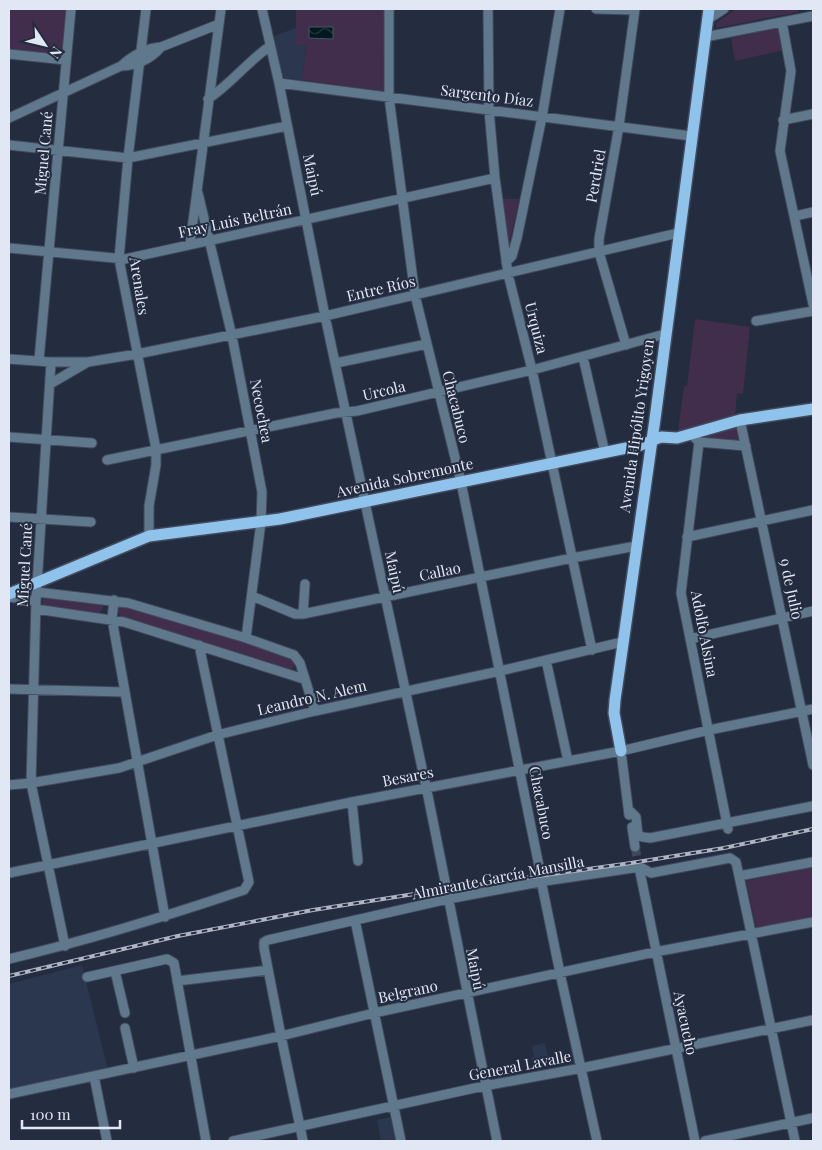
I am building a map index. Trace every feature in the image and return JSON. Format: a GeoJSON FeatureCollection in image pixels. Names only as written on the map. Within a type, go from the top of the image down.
{"type":"FeatureCollection","features":[{"type":"Feature","properties":{"kind":"main road","name":"Avenida Hipólito Yrigoyen"},"geometry":{"type":"LineString","coordinates":[[621,751],[614,713],[622,642],[708,15]]}},
{"type":"Feature","properties":{"kind":"main road","name":"Avenida Sobremonte"},"geometry":{"type":"LineString","coordinates":[[9,596],[36,596],[149,536],[261,522],[605,453],[661,437],[695,438],[740,420],[813,409]]}},
{"type":"Feature","properties":{"kind":"street","name":"Miguel Cané"},"geometry":{"type":"LineString","coordinates":[[39,360],[71,9]]}},
{"type":"Feature","properties":{"kind":"street","name":"Arenales"},"geometry":{"type":"LineString","coordinates":[[146,9],[128,158],[119,259],[156,449],[156,465],[149,506],[149,536]]}},
{"type":"Feature","properties":{"kind":"street","name":"Necochea"},"geometry":{"type":"LineString","coordinates":[[190,244],[221,9]]}},
{"type":"Feature","properties":{"kind":"street","name":"Maipú"},"geometry":{"type":"LineString","coordinates":[[262,9],[279,82],[325,316],[426,788],[496,1141]]}},
{"type":"Feature","properties":{"kind":"street","name":"Chacabuco"},"geometry":{"type":"LineString","coordinates":[[389,9],[389,97],[415,295],[461,482],[539,866]]}},
{"type":"Feature","properties":{"kind":"street","name":"Urquiza"},"geometry":{"type":"LineString","coordinates":[[488,9],[489,110],[495,178],[506,262],[532,370],[592,650]]}},
{"type":"Feature","properties":{"kind":"street"},"geometry":{"type":"LineString","coordinates":[[506,262],[512,256],[517,238],[542,117],[560,9]]}},
{"type":"Feature","properties":{"kind":"street"},"geometry":{"type":"LineString","coordinates":[[596,9],[635,9]]}},
{"type":"Feature","properties":{"kind":"street","name":"Perdriel"},"geometry":{"type":"LineString","coordinates":[[626,345],[599,252],[599,239],[635,9]]}},
{"type":"Feature","properties":{"kind":"street"},"geometry":{"type":"LineString","coordinates":[[708,15],[724,9]]}},
{"type":"Feature","properties":{"kind":"street"},"geometry":{"type":"LineString","coordinates":[[705,37],[813,16]]}},
{"type":"Feature","properties":{"kind":"street"},"geometry":{"type":"LineString","coordinates":[[782,22],[791,71],[780,151],[813,304]]}},
{"type":"Feature","properties":{"kind":"street"},"geometry":{"type":"LineString","coordinates":[[9,118],[121,66],[132,66],[141,57],[155,55],[161,47],[219,24]]}},
{"type":"Feature","properties":{"kind":"street"},"geometry":{"type":"LineString","coordinates":[[208,99],[219,92],[260,52],[270,46]]}},
{"type":"Feature","properties":{"kind":"street"},"geometry":{"type":"LineString","coordinates":[[9,54],[66,60]]}},
{"type":"Feature","properties":{"kind":"street","name":"Sargento Díaz"},"geometry":{"type":"LineString","coordinates":[[279,82],[691,136]]}},
{"type":"Feature","properties":{"kind":"street"},"geometry":{"type":"LineString","coordinates":[[784,120],[813,114]]}},
{"type":"Feature","properties":{"kind":"street"},"geometry":{"type":"LineString","coordinates":[[9,145],[128,158],[287,126]]}},
{"type":"Feature","properties":{"kind":"street","name":"Fray Luis Beltrán"},"geometry":{"type":"LineString","coordinates":[[9,248],[125,259],[495,178]]}},
{"type":"Feature","properties":{"kind":"street","name":"Necochea"},"geometry":{"type":"LineString","coordinates":[[198,193],[232,336],[262,492],[261,522],[246,638]]}},
{"type":"Feature","properties":{"kind":"street"},"geometry":{"type":"LineString","coordinates":[[795,216],[813,212]]}},
{"type":"Feature","properties":{"kind":"street","name":"Entre Ríos"},"geometry":{"type":"LineString","coordinates":[[9,359],[88,362],[137,354],[325,316],[678,233]]}},
{"type":"Feature","properties":{"kind":"street"},"geometry":{"type":"LineString","coordinates":[[756,320],[813,311]]}},
{"type":"Feature","properties":{"kind":"street","name":"Urcola"},"geometry":{"type":"LineString","coordinates":[[107,460],[251,430],[357,411],[532,370],[665,334]]}},
{"type":"Feature","properties":{"kind":"street"},"geometry":{"type":"LineString","coordinates":[[336,363],[427,344]]}},
{"type":"Feature","properties":{"kind":"street"},"geometry":{"type":"LineString","coordinates":[[583,356],[605,453]]}},
{"type":"Feature","properties":{"kind":"street","name":"Miguel Cané"},"geometry":{"type":"LineString","coordinates":[[50,362],[36,596],[31,783],[65,946]]}},
{"type":"Feature","properties":{"kind":"street","name":"Entre Ríos"},"geometry":{"type":"LineString","coordinates":[[50,384],[88,362]]}},
{"type":"Feature","properties":{"kind":"street","name":"9 de Julio"},"geometry":{"type":"LineString","coordinates":[[740,420],[813,764]]}},
{"type":"Feature","properties":{"kind":"street"},"geometry":{"type":"LineString","coordinates":[[9,437],[92,443]]}},
{"type":"Feature","properties":{"kind":"street"},"geometry":{"type":"LineString","coordinates":[[695,438],[746,446]]}},
{"type":"Feature","properties":{"kind":"street","name":"Adolfo Alsina"},"geometry":{"type":"LineString","coordinates":[[695,438],[681,593],[727,826]]}},
{"type":"Feature","properties":{"kind":"street"},"geometry":{"type":"LineString","coordinates":[[687,537],[813,510]]}},
{"type":"Feature","properties":{"kind":"street"},"geometry":{"type":"LineString","coordinates":[[9,517],[91,522]]}},
{"type":"Feature","properties":{"kind":"street","name":"Callao"},"geometry":{"type":"LineString","coordinates":[[252,596],[295,614],[303,614],[636,546]]}},
{"type":"Feature","properties":{"kind":"street"},"geometry":{"type":"LineString","coordinates":[[303,614],[305,584]]}},
{"type":"Feature","properties":{"kind":"street"},"geometry":{"type":"LineString","coordinates":[[9,596],[114,600],[246,638],[294,655],[300,664],[315,711]]}},
{"type":"Feature","properties":{"kind":"street"},"geometry":{"type":"LineString","coordinates":[[36,596],[304,679]]}},
{"type":"Feature","properties":{"kind":"street"},"geometry":{"type":"LineString","coordinates":[[114,600],[112,619],[165,917]]}},
{"type":"Feature","properties":{"kind":"street"},"geometry":{"type":"LineString","coordinates":[[690,638],[813,611]]}},
{"type":"Feature","properties":{"kind":"street","name":"Leandro N. Alem"},"geometry":{"type":"LineString","coordinates":[[9,785],[119,768],[217,735],[622,642]]}},
{"type":"Feature","properties":{"kind":"street"},"geometry":{"type":"LineString","coordinates":[[9,960],[165,917],[244,890],[247,887],[249,882],[199,645]]}},
{"type":"Feature","properties":{"kind":"street"},"geometry":{"type":"LineString","coordinates":[[546,660],[568,760]]}},
{"type":"Feature","properties":{"kind":"street"},"geometry":{"type":"LineString","coordinates":[[289,673],[300,664]]}},
{"type":"Feature","properties":{"kind":"street"},"geometry":{"type":"LineString","coordinates":[[9,689],[124,692]]}},
{"type":"Feature","properties":{"kind":"street","name":"Besares"},"geometry":{"type":"LineString","coordinates":[[9,873],[352,802],[621,751],[709,730],[813,709]]}},
{"type":"Feature","properties":{"kind":"street","name":"Avenida Hipólito Yrigoyen"},"geometry":{"type":"LineString","coordinates":[[621,751],[628,810],[635,847]]}},
{"type":"Feature","properties":{"kind":"street"},"geometry":{"type":"LineString","coordinates":[[352,802],[358,861]]}},
{"type":"Feature","properties":{"kind":"street"},"geometry":{"type":"LineString","coordinates":[[727,826],[813,806]]}},
{"type":"Feature","properties":{"kind":"street"},"geometry":{"type":"LineString","coordinates":[[628,810],[636,817],[638,835],[650,838],[813,812]]}},
{"type":"Feature","properties":{"kind":"street","name":"Almirante García Mansilla"},"geometry":{"type":"LineString","coordinates":[[268,970],[264,942],[268,940],[448,899],[639,870],[651,873],[726,858],[736,862],[739,876]]}},
{"type":"Feature","properties":{"kind":"street"},"geometry":{"type":"LineString","coordinates":[[795,1141],[739,876],[813,862]]}},
{"type":"Feature","properties":{"kind":"street","name":"Ayacucho"},"geometry":{"type":"LineString","coordinates":[[639,870],[639,898],[647,910],[694,1141]]}},
{"type":"Feature","properties":{"kind":"street"},"geometry":{"type":"LineString","coordinates":[[544,883],[552,916],[552,932],[560,973],[597,1141]]}},
{"type":"Feature","properties":{"kind":"street"},"geometry":{"type":"LineString","coordinates":[[355,920],[401,1141]]}},
{"type":"Feature","properties":{"kind":"street","name":"Belgrano"},"geometry":{"type":"LineString","coordinates":[[9,1094],[280,1036],[374,1013],[655,952],[813,922]]}},
{"type":"Feature","properties":{"kind":"street"},"geometry":{"type":"LineString","coordinates":[[87,977],[167,959],[174,963],[189,1056],[206,1141]]}},
{"type":"Feature","properties":{"kind":"street"},"geometry":{"type":"LineString","coordinates":[[177,981],[268,970],[280,1036],[304,1141]]}},
{"type":"Feature","properties":{"kind":"street"},"geometry":{"type":"LineString","coordinates":[[115,971],[125,1013]]}},
{"type":"Feature","properties":{"kind":"street","name":"General Lavalle"},"geometry":{"type":"LineString","coordinates":[[232,1141],[484,1086],[582,1068],[813,1020]]}},
{"type":"Feature","properties":{"kind":"street"},"geometry":{"type":"LineString","coordinates":[[125,1028],[134,1068]]}},
{"type":"Feature","properties":{"kind":"street"},"geometry":{"type":"LineString","coordinates":[[94,1076],[107,1141]]}},
{"type":"Feature","properties":{"kind":"street"},"geometry":{"type":"LineString","coordinates":[[705,1141],[813,1118]]}},
{"type":"Feature","properties":{"kind":"shaded area"},"geometry":{"type":"Polygon","coordinates":[[[9,9],[68,9],[63,53],[58,55],[9,50],[9,9]]]}},
{"type":"Feature","properties":{"kind":"shaded area"},"geometry":{"type":"Polygon","coordinates":[[[296,9],[384,9],[383,91],[302,80],[306,46],[296,44],[296,9]]]}},
{"type":"Feature","properties":{"kind":"shaded area"},"geometry":{"type":"Polygon","coordinates":[[[736,9],[798,9],[798,12],[716,28],[716,23],[736,9]]]}},
{"type":"Feature","properties":{"kind":"shaded area"},"geometry":{"type":"Polygon","coordinates":[[[296,28],[296,44],[306,46],[302,80],[285,78],[281,74],[274,36],[296,28]]]}},
{"type":"Feature","properties":{"kind":"shaded area"},"geometry":{"type":"Polygon","coordinates":[[[779,28],[784,50],[735,61],[731,38],[779,28]]]}},
{"type":"Feature","properties":{"kind":"shaded area"},"geometry":{"type":"Polygon","coordinates":[[[502,199],[519,199],[508,251],[502,199]]]}},
{"type":"Feature","properties":{"kind":"shaded area"},"geometry":{"type":"Polygon","coordinates":[[[695,319],[750,327],[743,394],[737,393],[735,415],[678,431],[684,386],[687,386],[695,319]]]}},
{"type":"Feature","properties":{"kind":"shaded area"},"geometry":{"type":"Polygon","coordinates":[[[738,427],[741,442],[707,438],[707,435],[738,427]]]}},
{"type":"Feature","properties":{"kind":"shaded area"},"geometry":{"type":"Polygon","coordinates":[[[44,597],[103,603],[103,608],[99,614],[44,606],[42,601],[44,597]]]}},
{"type":"Feature","properties":{"kind":"shaded area"},"geometry":{"type":"Polygon","coordinates":[[[121,605],[292,657],[295,664],[289,670],[120,617],[117,610],[121,605]]]}},
{"type":"Feature","properties":{"kind":"shaded area"},"geometry":{"type":"Polygon","coordinates":[[[813,864],[813,920],[757,931],[746,881],[813,864]]]}},
{"type":"Feature","properties":{"kind":"shaded area"},"geometry":{"type":"Polygon","coordinates":[[[82,965],[108,1070],[9,1092],[9,984],[82,965]]]}},
{"type":"Feature","properties":{"kind":"shaded area"},"geometry":{"type":"Polygon","coordinates":[[[545,1043],[548,1057],[551,1057],[553,1066],[534,1069],[531,1058],[534,1057],[532,1046],[545,1043]]]}},
{"type":"Feature","properties":{"kind":"shaded area"},"geometry":{"type":"Polygon","coordinates":[[[391,1117],[395,1141],[381,1141],[377,1120],[391,1117]]]}},
{"type":"Feature","properties":{"kind":"water"},"geometry":{"type":"Polygon","coordinates":[[[309,27],[333,27],[333,39],[309,38],[309,27]]]}},
{"type":"Feature","properties":{"kind":"tunnel"},"geometry":{"type":"LineString","coordinates":[[635,847],[640,872]]}},
{"type":"Feature","properties":{"kind":"tunnel"},"geometry":{"type":"LineString","coordinates":[[539,866],[542,885]]}},
{"type":"Feature","properties":{"kind":"railway"},"geometry":{"type":"LineString","coordinates":[[9,976],[178,936],[313,910],[724,848],[813,829]]}}]}
